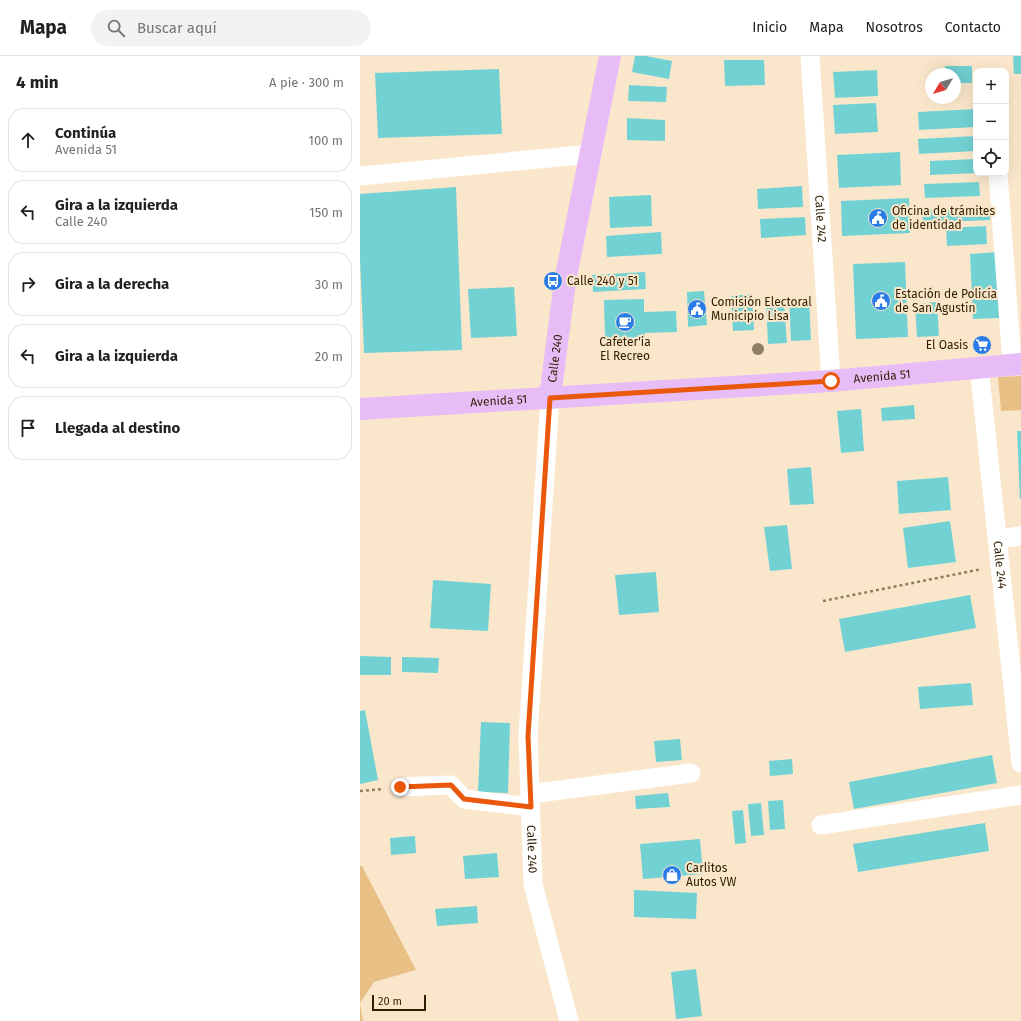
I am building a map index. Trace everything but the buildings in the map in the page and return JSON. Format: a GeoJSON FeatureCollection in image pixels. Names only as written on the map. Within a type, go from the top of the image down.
{"type":"FeatureCollection","features":[{"type":"Feature","properties":{"kind":"main road","name":"Calle 240"},"geometry":{"type":"LineString","coordinates":[[550,398],[565,282],[610,56]]}},
{"type":"Feature","properties":{"kind":"main road","name":"Avenida 51"},"geometry":{"type":"LineString","coordinates":[[360,409],[831,381],[1016,364]]}},
{"type":"Feature","properties":{"kind":"street","name":"Calle 242"},"geometry":{"type":"LineString","coordinates":[[810,56],[831,381]]}},
{"type":"Feature","properties":{"kind":"street"},"geometry":{"type":"LineString","coordinates":[[360,176],[591,154]]}},
{"type":"Feature","properties":{"kind":"street"},"geometry":{"type":"LineString","coordinates":[[998,176],[1016,364]]}},
{"type":"Feature","properties":{"kind":"street","name":"Calle 244"},"geometry":{"type":"LineString","coordinates":[[979,367],[1000,565],[1017,690],[1021,763]]}},
{"type":"Feature","properties":{"kind":"street","name":"Calle 240"},"geometry":{"type":"LineString","coordinates":[[550,398],[528,736],[533,884],[569,1021]]}},
{"type":"Feature","properties":{"kind":"street"},"geometry":{"type":"LineString","coordinates":[[997,539],[1021,536]]}},
{"type":"Feature","properties":{"kind":"street"},"geometry":{"type":"LineString","coordinates":[[400,787],[451,785],[464,799],[530,800],[691,773]]}},
{"type":"Feature","properties":{"kind":"street"},"geometry":{"type":"LineString","coordinates":[[821,825],[1021,795]]}},
{"type":"Feature","properties":{"kind":"path"},"geometry":{"type":"LineString","coordinates":[[822,601],[1000,565]]}},
{"type":"Feature","properties":{"kind":"path"},"geometry":{"type":"LineString","coordinates":[[360,791],[400,787]]}},
{"type":"Feature","properties":{"kind":"shaded area"},"geometry":{"type":"Polygon","coordinates":[[[1021,376],[1021,410],[1001,411],[998,377],[1021,376]]]}},
{"type":"Feature","properties":{"kind":"shaded area"},"geometry":{"type":"Polygon","coordinates":[[[360,866],[362,866],[416,970],[374,982],[360,1003],[360,866]]]}},
{"type":"Feature","properties":{"kind":"shaded area"},"geometry":{"type":"Polygon","coordinates":[[[360,1003],[363,1021],[360,1021],[360,1003]]]}},
{"type":"Feature","properties":{"kind":"place","name":"Oficina de trámites de identidad"},"geometry":{"type":"Point","coordinates":[878,218]}},
{"type":"Feature","properties":{"kind":"place","name":"Calle 240 y 51"},"geometry":{"type":"Point","coordinates":[553,281]}},
{"type":"Feature","properties":{"kind":"place","name":"Estación de Policía de San Agustín"},"geometry":{"type":"Point","coordinates":[881,301]}},
{"type":"Feature","properties":{"kind":"place","name":"Comisión Electoral Municipio Lisa"},"geometry":{"type":"Point","coordinates":[697,309]}},
{"type":"Feature","properties":{"kind":"place","name":"Cafeter'ia El Recreo"},"geometry":{"type":"Point","coordinates":[625,322]}},
{"type":"Feature","properties":{"kind":"place","name":"El Oasis"},"geometry":{"type":"Point","coordinates":[982,345]}},
{"type":"Feature","properties":{"kind":"place","name":"Carlitos Autos VW"},"geometry":{"type":"Point","coordinates":[672,875]}},
{"type":"Feature","properties":{"kind":"route"},"geometry":{"type":"LineString","coordinates":[[400,787],[451,785],[464,799],[531,807],[528,736],[550,398],[831,381]]}}]}
